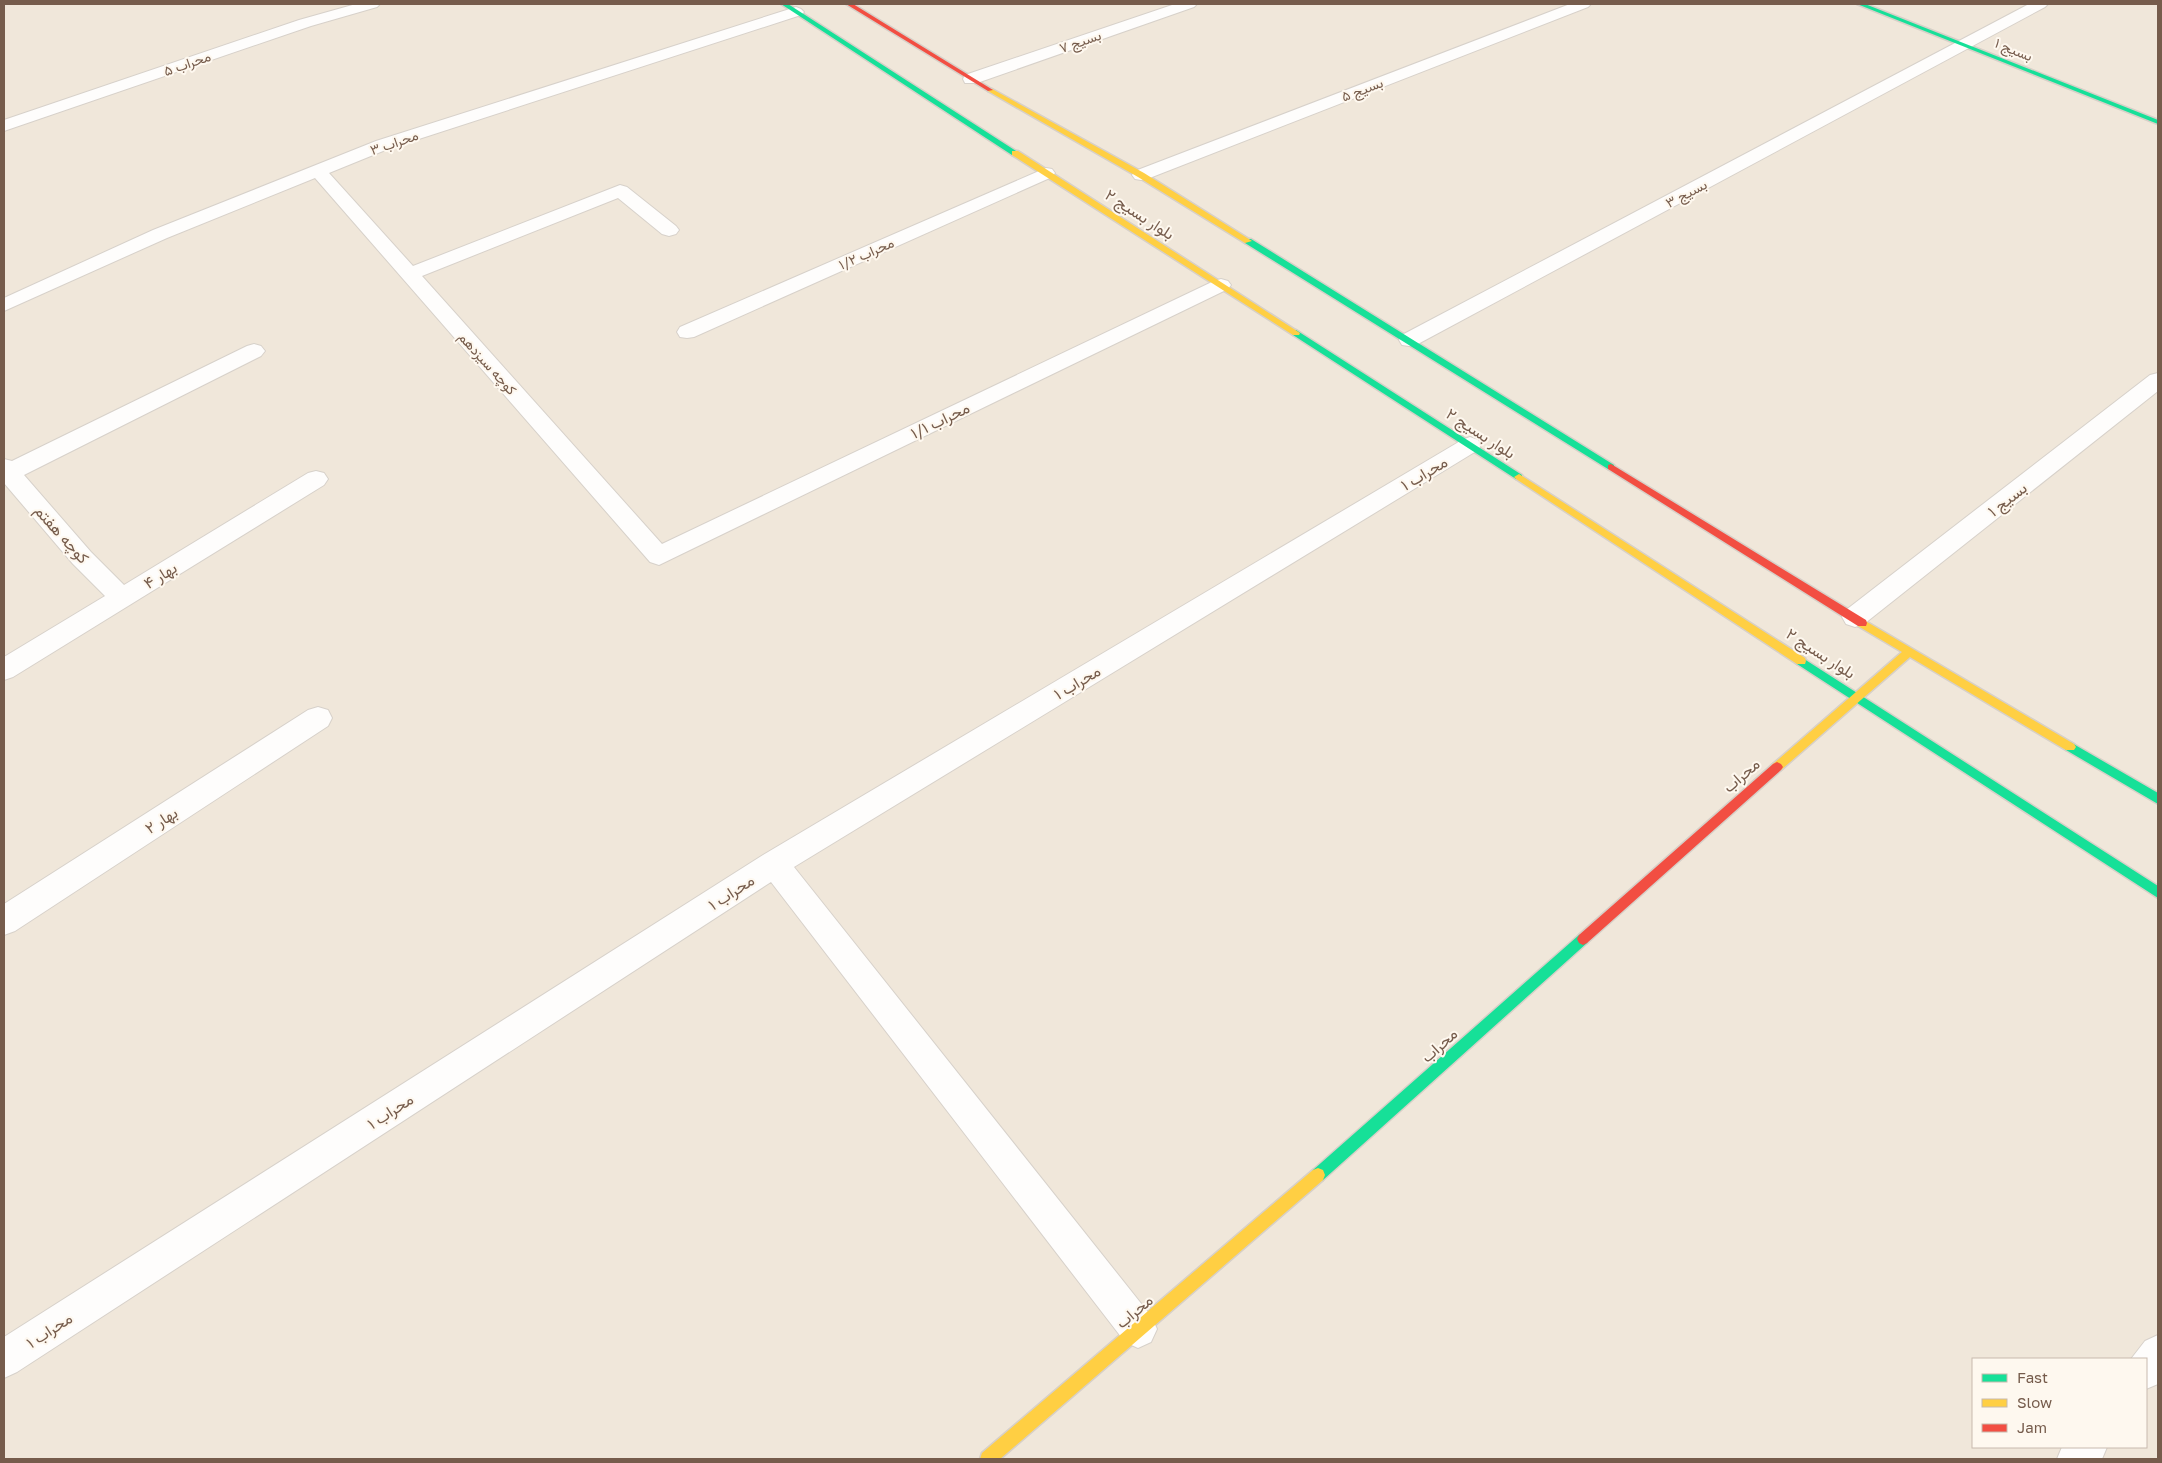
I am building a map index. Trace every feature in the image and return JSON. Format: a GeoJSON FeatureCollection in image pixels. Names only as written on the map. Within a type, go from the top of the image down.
{"type":"FeatureCollection","features":[{"type":"Feature","properties":{"kind":"main road","name":"بلوار بسیج ۲"},"geometry":{"type":"LineString","coordinates":[[850,4],[971,79],[1142,175],[1909,652],[2158,800]]}},
{"type":"Feature","properties":{"kind":"main road","name":"بسیج ۱"},"geometry":{"type":"LineString","coordinates":[[1860,4],[2158,122]]}},
{"type":"Feature","properties":{"kind":"main road","name":"بلوار بسیج ۲"},"geometry":{"type":"LineString","coordinates":[[790,8],[1858,696],[2158,893]]}},
{"type":"Feature","properties":{"kind":"main road","name":"محراب"},"geometry":{"type":"LineString","coordinates":[[988,1459],[1368,1132],[1704,830],[1909,652]]}},
{"type":"Feature","properties":{"kind":"street","name":"محراب ۵"},"geometry":{"type":"LineString","coordinates":[[4,126],[305,23],[372,4]]}},
{"type":"Feature","properties":{"kind":"street","name":"۷ بسیج"},"geometry":{"type":"LineString","coordinates":[[971,79],[1189,4]]}},
{"type":"Feature","properties":{"kind":"street","name":"۵ بسیج"},"geometry":{"type":"LineString","coordinates":[[1142,175],[1583,4]]}},
{"type":"Feature","properties":{"kind":"street","name":"۳ بسیج"},"geometry":{"type":"LineString","coordinates":[[1409,340],[2040,4]]}},
{"type":"Feature","properties":{"kind":"street","name":"محراب ۳"},"geometry":{"type":"LineString","coordinates":[[4,305],[160,234],[382,145],[790,8]]}},
{"type":"Feature","properties":{"kind":"street","name":"کوچه سیزدهم"},"geometry":{"type":"LineString","coordinates":[[317,170],[659,556]]}},
{"type":"Feature","properties":{"kind":"street","name":"محراب ۱/۲"},"geometry":{"type":"LineString","coordinates":[[687,332],[1046,173]]}},
{"type":"Feature","properties":{"kind":"street"},"geometry":{"type":"LineString","coordinates":[[409,274],[620,191],[669,230]]}},
{"type":"Feature","properties":{"kind":"street","name":"محراب ۱/۱"},"geometry":{"type":"LineString","coordinates":[[659,556],[1221,285]]}},
{"type":"Feature","properties":{"kind":"street"},"geometry":{"type":"LineString","coordinates":[[5,472],[254,351]]}},
{"type":"Feature","properties":{"kind":"street","name":"۱ بسیج"},"geometry":{"type":"LineString","coordinates":[[1855,617],[2158,380]]}},
{"type":"Feature","properties":{"kind":"street","name":"محراب ۱"},"geometry":{"type":"LineString","coordinates":[[4,1359],[774,864],[1470,445]]}},
{"type":"Feature","properties":{"kind":"street","name":"کوچه هفتم"},"geometry":{"type":"LineString","coordinates":[[5,472],[82,558],[122,598]]}},
{"type":"Feature","properties":{"kind":"street","name":"بهار ۴"},"geometry":{"type":"LineString","coordinates":[[4,670],[316,479]]}},
{"type":"Feature","properties":{"kind":"street","name":"بهار ۲"},"geometry":{"type":"LineString","coordinates":[[4,921],[318,718]]}},
{"type":"Feature","properties":{"kind":"street"},"geometry":{"type":"LineString","coordinates":[[774,864],[1138,1329]]}},
{"type":"Feature","properties":{"kind":"street"},"geometry":{"type":"LineString","coordinates":[[2147,1369],[2158,1354]]}},
{"type":"Feature","properties":{"kind":"street"},"geometry":{"type":"LineString","coordinates":[[2077,1459],[2086,1448]]}},
{"type":"Feature","properties":{"kind":"shaded area"},"geometry":{"type":"Polygon","coordinates":[[[4,4],[2158,4],[2158,1459],[4,1459],[4,4]]]}},
{"type":"Feature","properties":{"kind":"traffic: fast"},"geometry":{"type":"LineString","coordinates":[[784,4],[1015,153]]}},
{"type":"Feature","properties":{"kind":"traffic: fast"},"geometry":{"type":"LineString","coordinates":[[1860,4],[2158,122]]}},
{"type":"Feature","properties":{"kind":"traffic: fast"},"geometry":{"type":"LineString","coordinates":[[1248,241],[1611,467]]}},
{"type":"Feature","properties":{"kind":"traffic: fast"},"geometry":{"type":"LineString","coordinates":[[1296,333],[1519,477]]}},
{"type":"Feature","properties":{"kind":"traffic: fast"},"geometry":{"type":"LineString","coordinates":[[1801,661],[2158,893]]}},
{"type":"Feature","properties":{"kind":"traffic: fast"},"geometry":{"type":"LineString","coordinates":[[2070,747],[2158,799]]}},
{"type":"Feature","properties":{"kind":"traffic: fast"},"geometry":{"type":"LineString","coordinates":[[1318,1175],[1583,939]]}},
{"type":"Feature","properties":{"kind":"traffic: slow"},"geometry":{"type":"LineString","coordinates":[[990,90],[1141,175],[1248,241]]}},
{"type":"Feature","properties":{"kind":"traffic: slow"},"geometry":{"type":"LineString","coordinates":[[1015,153],[1296,333]]}},
{"type":"Feature","properties":{"kind":"traffic: slow"},"geometry":{"type":"LineString","coordinates":[[1519,477],[1801,661]]}},
{"type":"Feature","properties":{"kind":"traffic: slow"},"geometry":{"type":"LineString","coordinates":[[1862,623],[2070,747]]}},
{"type":"Feature","properties":{"kind":"traffic: slow"},"geometry":{"type":"LineString","coordinates":[[1777,767],[1909,652]]}},
{"type":"Feature","properties":{"kind":"traffic: slow"},"geometry":{"type":"LineString","coordinates":[[988,1459],[1318,1175]]}},
{"type":"Feature","properties":{"kind":"traffic: jam"},"geometry":{"type":"LineString","coordinates":[[849,4],[990,90]]}},
{"type":"Feature","properties":{"kind":"traffic: jam"},"geometry":{"type":"LineString","coordinates":[[1611,467],[1862,623]]}},
{"type":"Feature","properties":{"kind":"traffic: jam"},"geometry":{"type":"LineString","coordinates":[[1583,939],[1777,767]]}}]}
